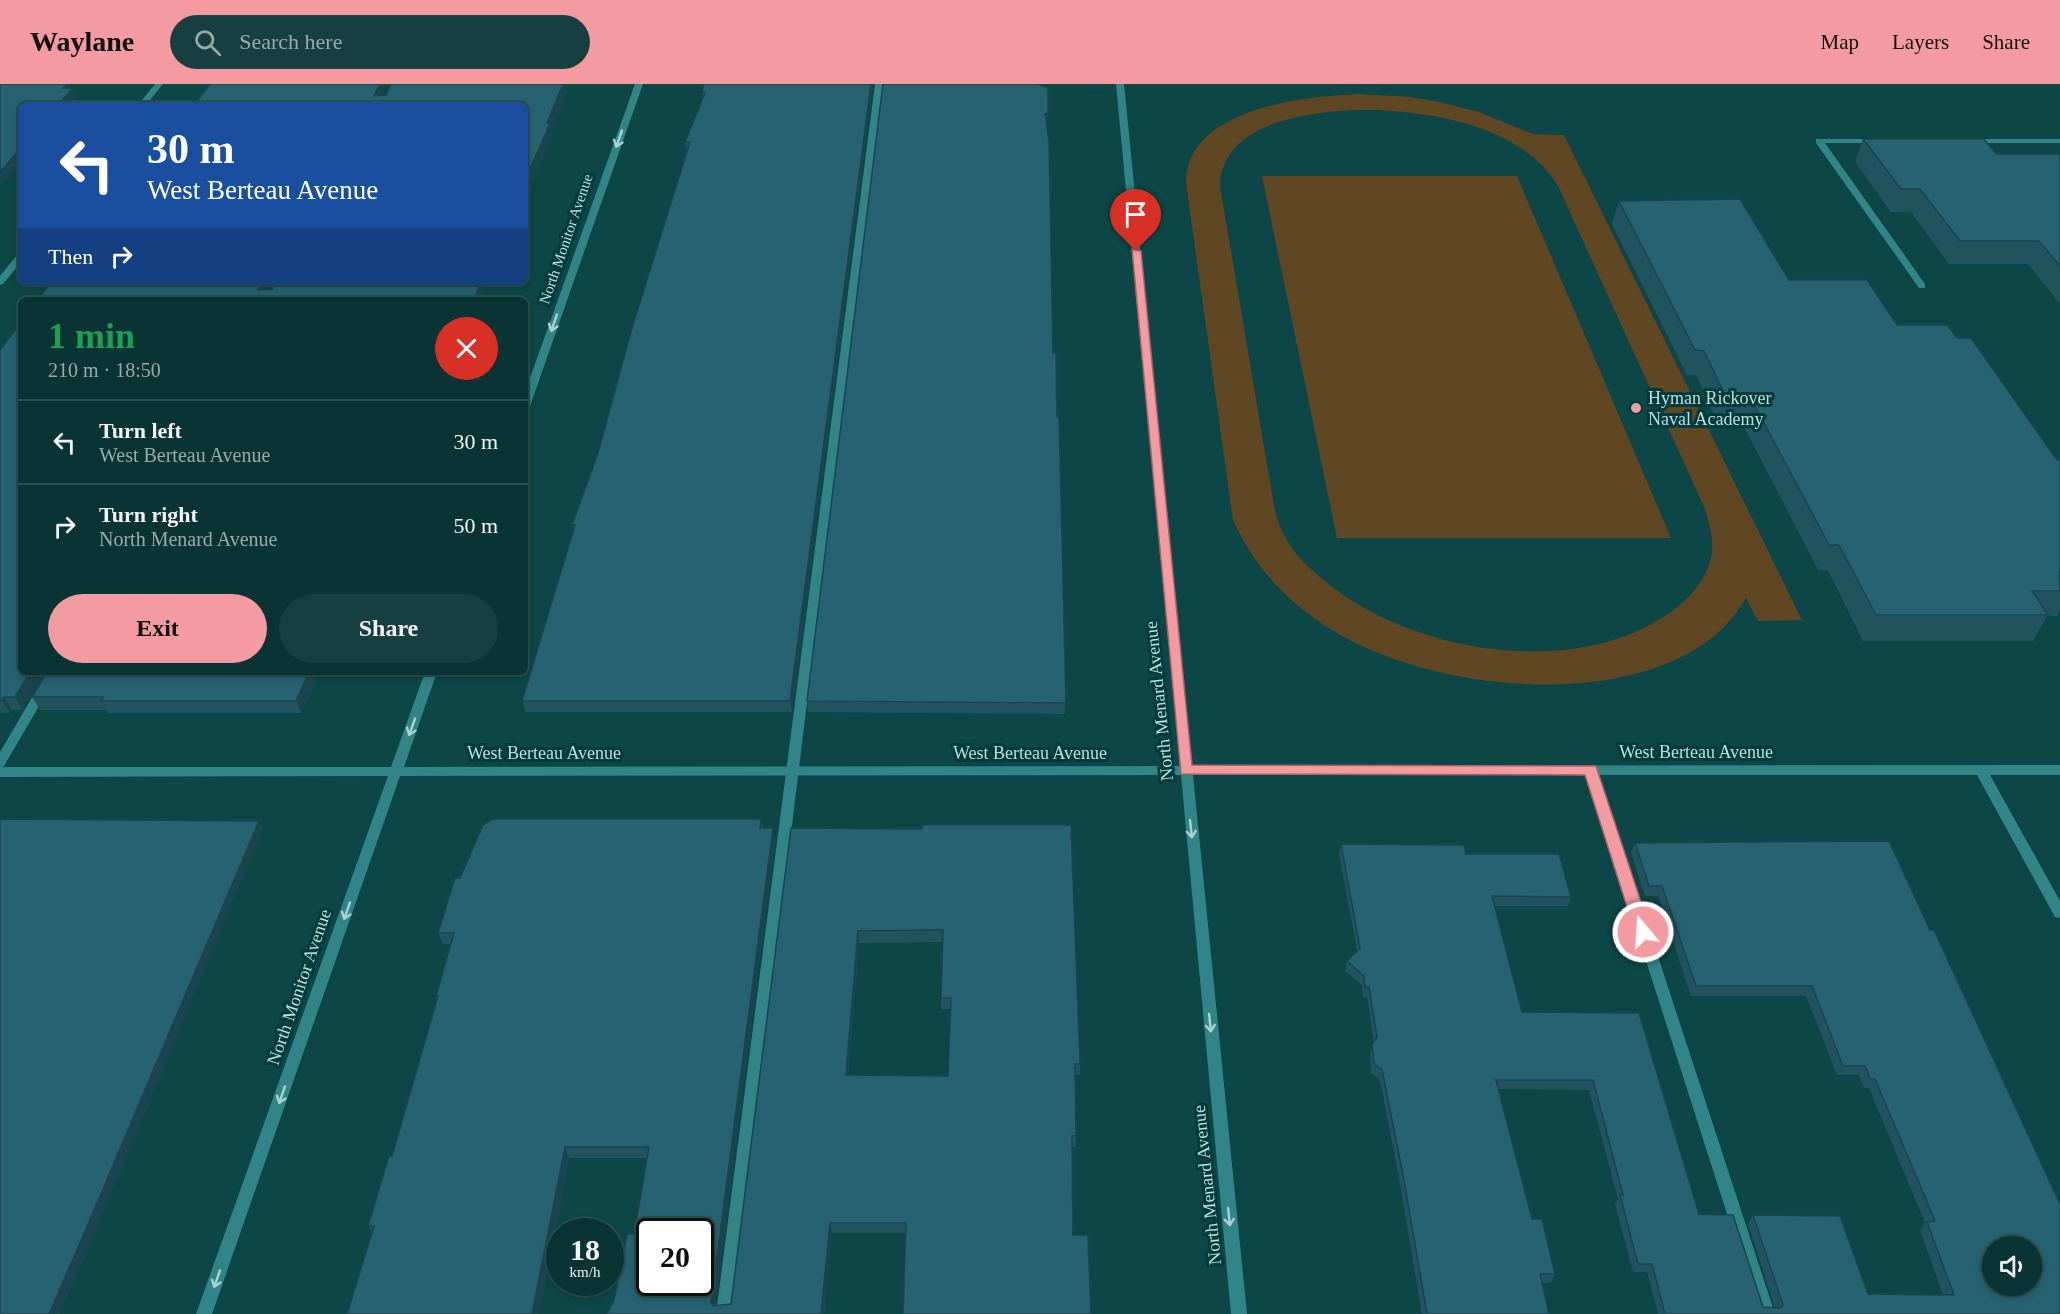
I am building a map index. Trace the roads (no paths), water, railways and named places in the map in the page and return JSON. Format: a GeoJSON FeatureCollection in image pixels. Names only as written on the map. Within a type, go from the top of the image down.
{"type":"FeatureCollection","features":[{"type":"Feature","properties":{"kind":"street"},"geometry":{"type":"LineString","coordinates":[[144,102],[159,84]]}},
{"type":"Feature","properties":{"kind":"street","name":"North Monitor Avenue"},"geometry":{"type":"LineString","coordinates":[[528,398],[639,84]]}},
{"type":"Feature","properties":{"kind":"street"},"geometry":{"type":"LineString","coordinates":[[724,1314],[879,84]]}},
{"type":"Feature","properties":{"kind":"street","name":"North Menard Avenue"},"geometry":{"type":"LineString","coordinates":[[1120,84],[1239,1314]]}},
{"type":"Feature","properties":{"kind":"street"},"geometry":{"type":"LineString","coordinates":[[1888,141],[1819,141],[1922,286]]}},
{"type":"Feature","properties":{"kind":"street"},"geometry":{"type":"LineString","coordinates":[[1957,141],[2060,141]]}},
{"type":"Feature","properties":{"kind":"street"},"geometry":{"type":"LineString","coordinates":[[0,282],[18,260]]}},
{"type":"Feature","properties":{"kind":"street"},"geometry":{"type":"LineString","coordinates":[[0,763],[51,675]]}},
{"type":"Feature","properties":{"kind":"street","name":"North Monitor Avenue"},"geometry":{"type":"LineString","coordinates":[[204,1314],[430,675]]}},
{"type":"Feature","properties":{"kind":"street"},"geometry":{"type":"LineString","coordinates":[[1591,770],[1767,1314]]}},
{"type":"Feature","properties":{"kind":"street"},"geometry":{"type":"LineString","coordinates":[[1981,770],[2060,913]]}},
{"type":"Feature","properties":{"kind":"street","name":"West Berteau Avenue"},"geometry":{"type":"LineString","coordinates":[[0,772],[2060,770]]}},
{"type":"Feature","properties":{"kind":"place","name":"Hyman Rickover Naval Academy"},"geometry":{"type":"Point","coordinates":[1636,408]}}]}
